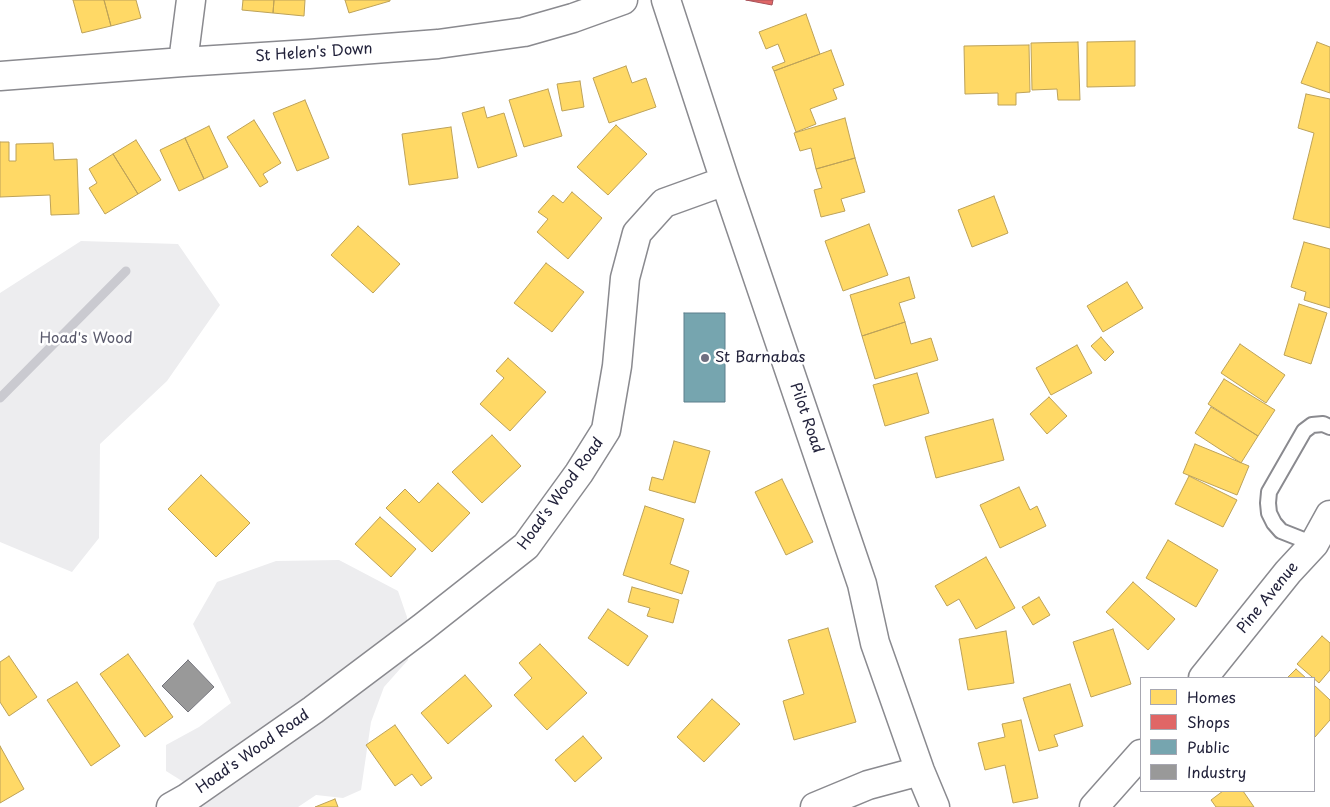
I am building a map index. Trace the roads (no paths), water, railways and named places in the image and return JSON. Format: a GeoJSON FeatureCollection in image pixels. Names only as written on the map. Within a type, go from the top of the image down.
{"type":"FeatureCollection","features":[{"type":"Feature","properties":{"kind":"street"},"geometry":{"type":"LineString","coordinates":[[183,62],[191,0]]}},
{"type":"Feature","properties":{"kind":"street","name":"St Helen's Down"},"geometry":{"type":"LineString","coordinates":[[0,76],[438,44],[524,32],[573,18],[623,0]]}},
{"type":"Feature","properties":{"kind":"street","name":"Pilot Road"},"geometry":{"type":"LineString","coordinates":[[666,0],[725,181],[862,584],[876,643],[920,771],[935,807]]}},
{"type":"Feature","properties":{"kind":"street","name":"Hoad's Wood Road"},"geometry":{"type":"LineString","coordinates":[[171,807],[187,798],[313,710],[422,628],[526,546],[579,473],[606,430],[617,366],[625,278],[637,233],[664,203],[725,181]]}},
{"type":"Feature","properties":{"kind":"street","name":"Pine Avenue"},"geometry":{"type":"LineString","coordinates":[[1204,677],[1288,572],[1314,544],[1330,515]]}},
{"type":"Feature","properties":{"kind":"street"},"geometry":{"type":"LineString","coordinates":[[1094,807],[1140,755]]}},
{"type":"Feature","properties":{"kind":"street"},"geometry":{"type":"LineString","coordinates":[[815,807],[868,786],[920,771]]}},
{"type":"Feature","properties":{"kind":"lane"},"geometry":{"type":"LineString","coordinates":[[1314,544],[1281,531],[1269,513],[1269,492],[1304,431],[1312,425],[1323,424],[1330,427]]}},
{"type":"Feature","properties":{"kind":"waterway"},"geometry":{"type":"LineString","coordinates":[[0,398],[126,271]]}},
{"type":"Feature","properties":{"kind":"place","name":"St Barnabas"},"geometry":{"type":"Point","coordinates":[705,358]}},
{"type":"Feature","properties":{"kind":"park label","name":"Hoad's Wood"},"geometry":{"type":"Point","coordinates":[86,339]}}]}
